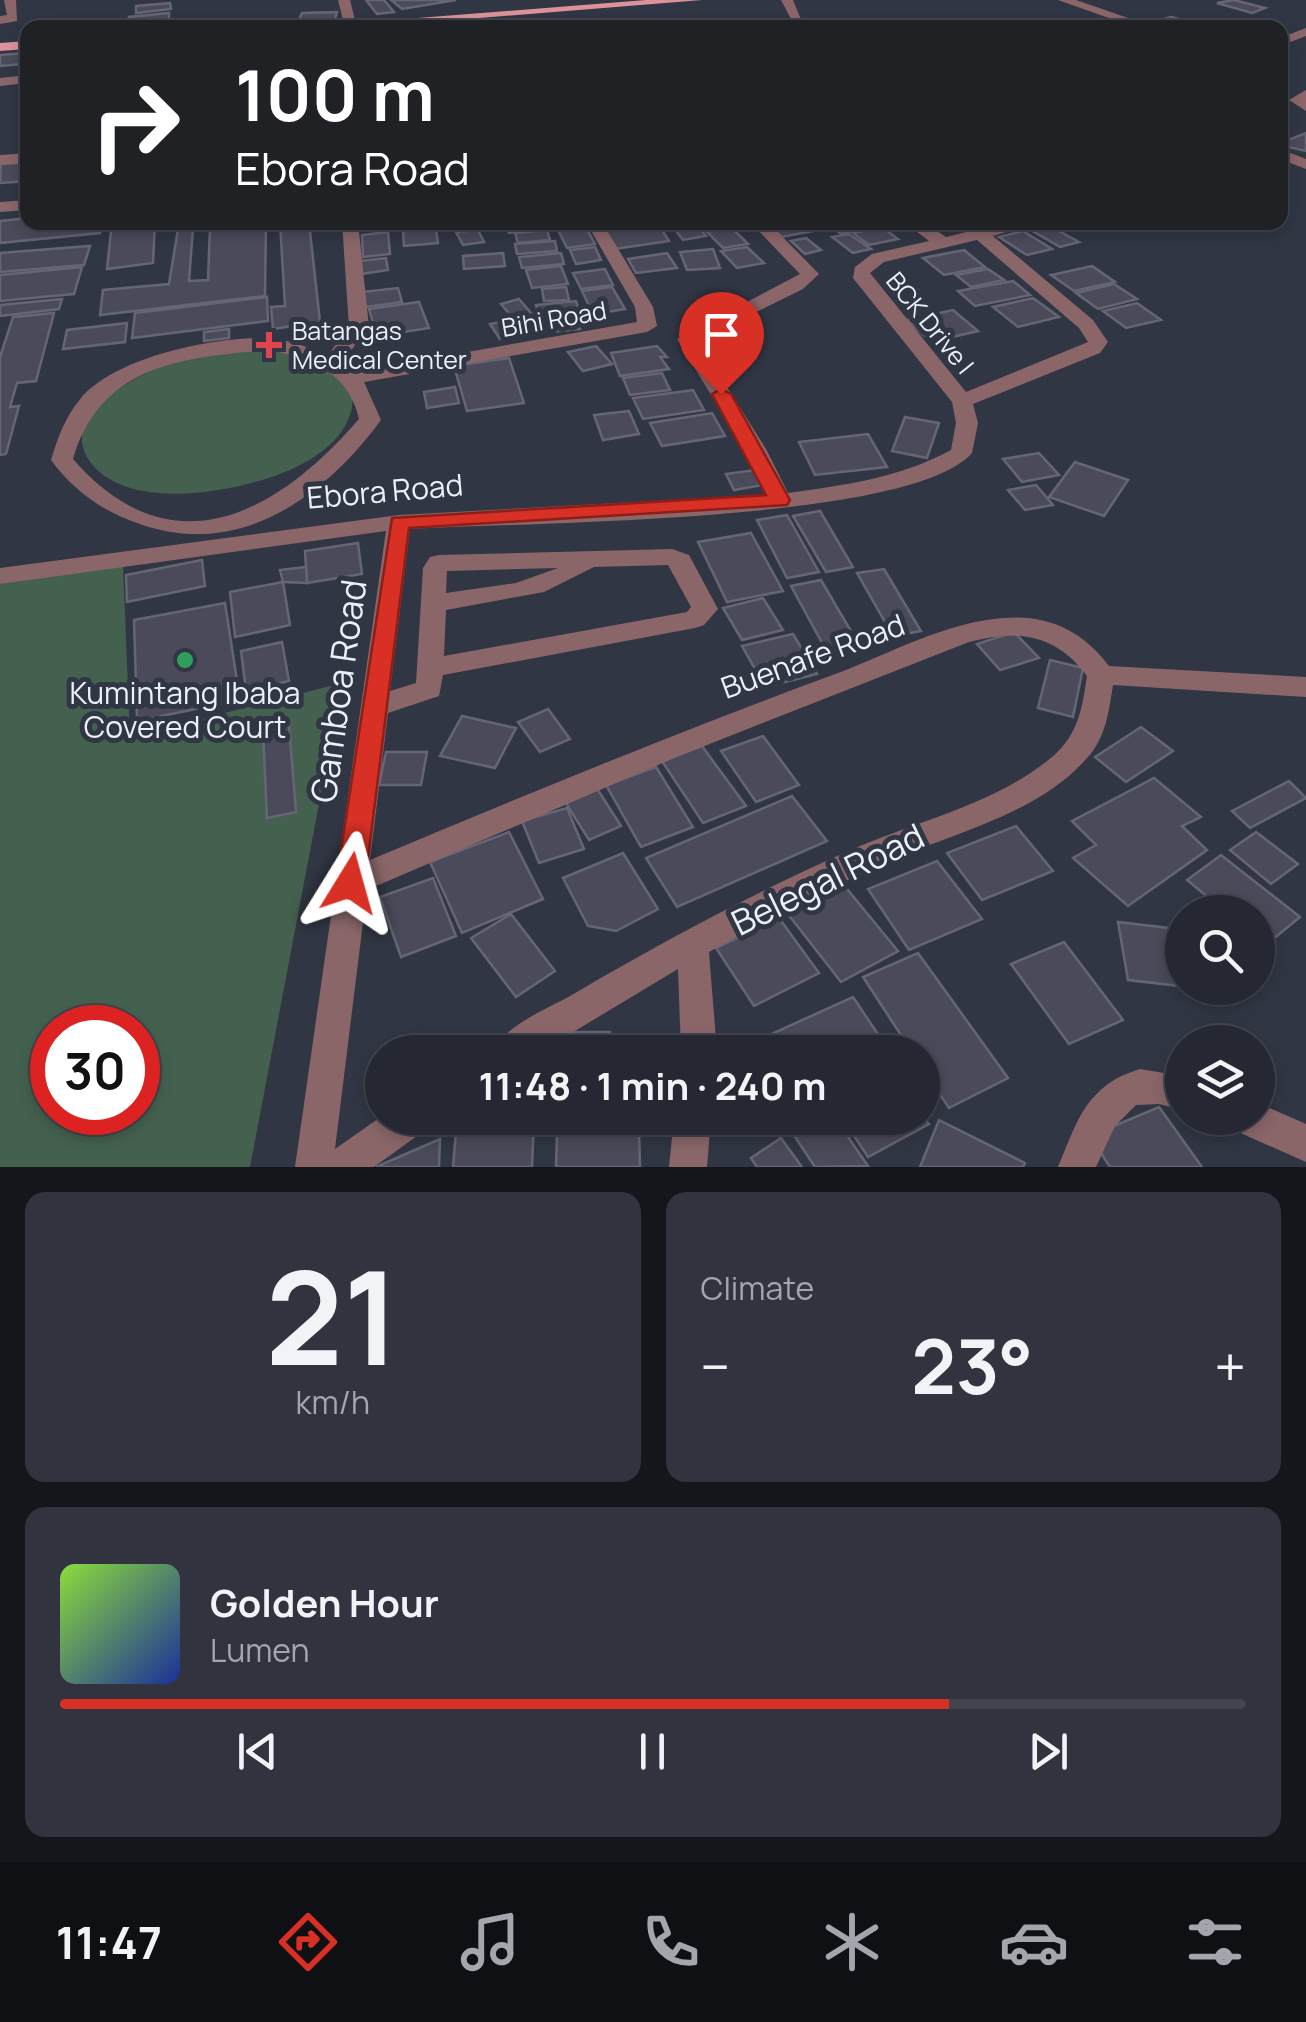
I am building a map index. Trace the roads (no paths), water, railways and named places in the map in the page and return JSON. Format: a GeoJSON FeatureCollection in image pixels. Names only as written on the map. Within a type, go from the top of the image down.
{"type":"FeatureCollection","features":[{"type":"Feature","properties":{"kind":"main road"},"geometry":{"type":"LineString","coordinates":[[431,20],[696,0]]}},
{"type":"Feature","properties":{"kind":"street"},"geometry":{"type":"LineString","coordinates":[[0,20],[13,18],[10,0]]}},
{"type":"Feature","properties":{"kind":"street"},"geometry":{"type":"LineString","coordinates":[[344,1],[360,0]]}},
{"type":"Feature","properties":{"kind":"street"},"geometry":{"type":"LineString","coordinates":[[1064,0],[1126,20]]}},
{"type":"Feature","properties":{"kind":"street"},"geometry":{"type":"LineString","coordinates":[[332,362],[358,328],[351,230]]}},
{"type":"Feature","properties":{"kind":"street","name":"Bihi Road"},"geometry":{"type":"LineString","coordinates":[[353,378],[646,326],[644,307],[599,230]]}},
{"type":"Feature","properties":{"kind":"street"},"geometry":{"type":"LineString","coordinates":[[688,339],[810,274],[767,230]]}},
{"type":"Feature","properties":{"kind":"street"},"geometry":{"type":"LineString","coordinates":[[925,230],[942,241]]}},
{"type":"Feature","properties":{"kind":"street","name":"BCK Drive I"},"geometry":{"type":"LineString","coordinates":[[780,500],[938,470],[960,453],[967,423],[962,402],[861,271],[878,258],[998,230]]}},
{"type":"Feature","properties":{"kind":"street"},"geometry":{"type":"LineString","coordinates":[[962,402],[1093,349],[1098,342],[1086,324],[981,234]]}},
{"type":"Feature","properties":{"kind":"street"},"geometry":{"type":"LineString","coordinates":[[646,326],[688,339],[755,449],[780,500]]}},
{"type":"Feature","properties":{"kind":"street"},"geometry":{"type":"LineString","coordinates":[[270,344],[332,362],[353,378],[368,399],[370,420],[340,458],[271,511],[213,535],[148,522],[78,481],[62,460],[66,433],[80,411],[105,386],[136,370],[216,348],[270,344]]}},
{"type":"Feature","properties":{"kind":"street","name":"Ebora Road"},"geometry":{"type":"LineString","coordinates":[[0,576],[213,535],[780,500]]}},
{"type":"Feature","properties":{"kind":"street","name":"Gamboa Road"},"geometry":{"type":"LineString","coordinates":[[314,1167],[400,522]]}},
{"type":"Feature","properties":{"kind":"street"},"geometry":{"type":"LineString","coordinates":[[374,707],[425,694],[430,689],[430,668],[434,604],[439,564],[662,556],[680,561],[704,613],[695,619],[430,668]]}},
{"type":"Feature","properties":{"kind":"street"},"geometry":{"type":"LineString","coordinates":[[434,604],[539,587],[569,576],[590,558]]}},
{"type":"Feature","properties":{"kind":"street","name":"Buenafe Road"},"geometry":{"type":"LineString","coordinates":[[350,883],[707,731],[962,636],[1017,625],[1048,628],[1072,638],[1101,675]]}},
{"type":"Feature","properties":{"kind":"street"},"geometry":{"type":"LineString","coordinates":[[1101,675],[1306,688]]}},
{"type":"Feature","properties":{"kind":"street","name":"Belegal Road"},"geometry":{"type":"LineString","coordinates":[[540,1035],[770,903],[861,859],[971,814],[1063,763],[1082,746],[1101,675]]}},
{"type":"Feature","properties":{"kind":"street"},"geometry":{"type":"LineString","coordinates":[[692,948],[698,1035]]}},
{"type":"Feature","properties":{"kind":"street"},"geometry":{"type":"LineString","coordinates":[[1077,1167],[1103,1107],[1127,1089],[1157,1084],[1165,1087]]}},
{"type":"Feature","properties":{"kind":"street"},"geometry":{"type":"LineString","coordinates":[[1275,1129],[1306,1143]]}},
{"type":"Feature","properties":{"kind":"street"},"geometry":{"type":"LineString","coordinates":[[342,1167],[387,1135]]}},
{"type":"Feature","properties":{"kind":"street"},"geometry":{"type":"LineString","coordinates":[[688,1167],[691,1135]]}},
{"type":"Feature","properties":{"kind":"place","name":"Batangas Medical Center"},"geometry":{"type":"Point","coordinates":[269,345]}},
{"type":"Feature","properties":{"kind":"place","name":"Kumintang Ibaba Covered Court"},"geometry":{"type":"Point","coordinates":[185,660]}}]}
